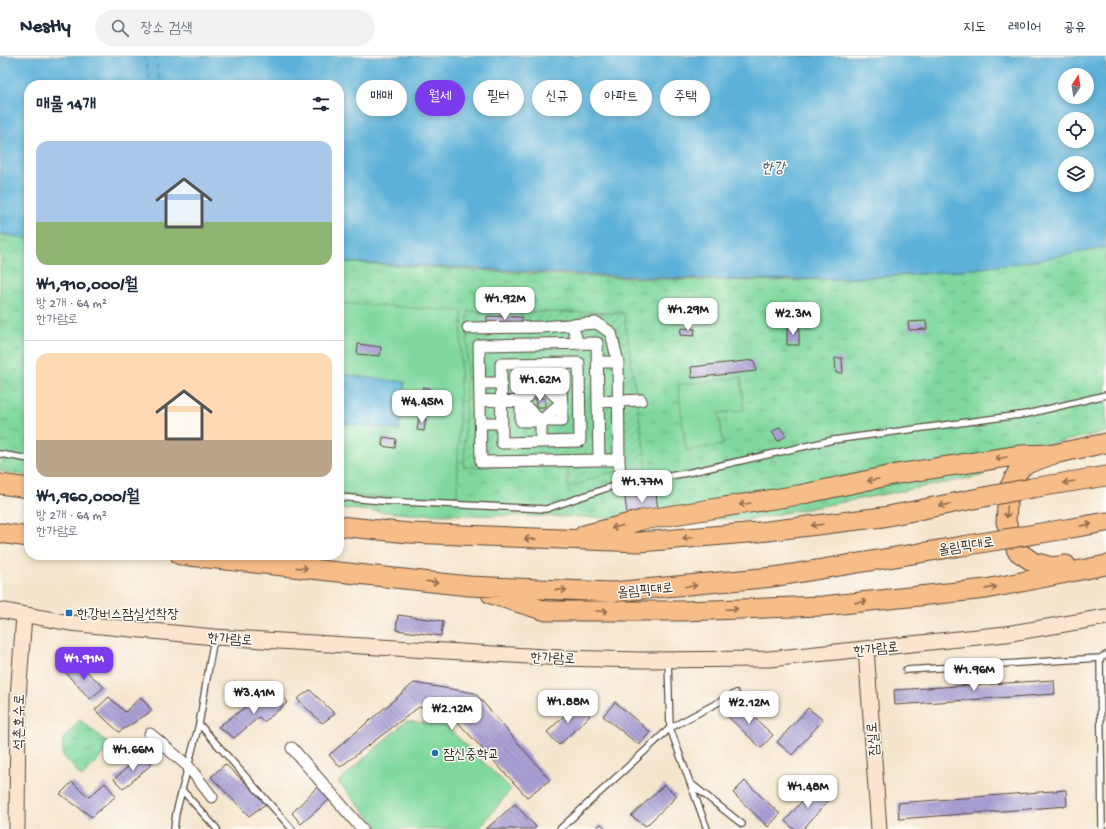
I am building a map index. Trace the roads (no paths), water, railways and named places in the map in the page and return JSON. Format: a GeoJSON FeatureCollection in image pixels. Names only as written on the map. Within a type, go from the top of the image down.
{"type":"FeatureCollection","features":[{"type":"Feature","properties":{"kind":"highway"},"geometry":{"type":"LineString","coordinates":[[1106,443],[1054,454],[1024,465],[1017,473],[1008,490],[1006,522],[1018,551],[1032,562],[1052,567],[1106,561]]}},
{"type":"Feature","properties":{"kind":"highway"},"geometry":{"type":"LineString","coordinates":[[561,541],[642,520],[799,495],[897,474],[1021,455],[1054,454]]}},
{"type":"Feature","properties":{"kind":"highway"},"geometry":{"type":"LineString","coordinates":[[344,527],[409,534],[561,541],[640,542],[759,532],[883,517],[1032,488],[1106,476]]}},
{"type":"Feature","properties":{"kind":"highway"},"geometry":{"type":"LineString","coordinates":[[0,484],[24,487]]}},
{"type":"Feature","properties":{"kind":"highway","name":"올림픽대로"},"geometry":{"type":"LineString","coordinates":[[227,560],[469,586],[620,592],[773,576],[1106,522]]}},
{"type":"Feature","properties":{"kind":"highway"},"geometry":{"type":"LineString","coordinates":[[0,533],[24,536]]}},
{"type":"Feature","properties":{"kind":"highway"},"geometry":{"type":"LineString","coordinates":[[469,586],[546,612],[683,611],[822,606],[986,589],[1106,565]]}},
{"type":"Feature","properties":{"kind":"street"},"geometry":{"type":"LineString","coordinates":[[468,328],[541,327],[597,323],[611,333],[618,362],[620,472]]}},
{"type":"Feature","properties":{"kind":"street"},"geometry":{"type":"LineString","coordinates":[[572,324],[578,344]]}},
{"type":"Feature","properties":{"kind":"street"},"geometry":{"type":"LineString","coordinates":[[541,327],[541,344]]}},
{"type":"Feature","properties":{"kind":"street"},"geometry":{"type":"LineString","coordinates":[[500,328],[500,345]]}},
{"type":"Feature","properties":{"kind":"street"},"geometry":{"type":"LineString","coordinates":[[599,460],[597,343],[479,345],[481,462],[619,460]]}},
{"type":"Feature","properties":{"kind":"street"},"geometry":{"type":"LineString","coordinates":[[559,344],[559,363]]}},
{"type":"Feature","properties":{"kind":"street"},"geometry":{"type":"LineString","coordinates":[[520,345],[520,364]]}},
{"type":"Feature","properties":{"kind":"street"},"geometry":{"type":"LineString","coordinates":[[598,362],[618,362]]}},
{"type":"Feature","properties":{"kind":"street"},"geometry":{"type":"LineString","coordinates":[[579,363],[580,441],[502,442],[501,364],[541,364],[579,363]]}},
{"type":"Feature","properties":{"kind":"street"},"geometry":{"type":"LineString","coordinates":[[521,402],[541,383],[541,364]]}},
{"type":"Feature","properties":{"kind":"street"},"geometry":{"type":"LineString","coordinates":[[579,382],[598,382]]}},
{"type":"Feature","properties":{"kind":"street"},"geometry":{"type":"LineString","coordinates":[[480,383],[501,383]]}},
{"type":"Feature","properties":{"kind":"street"},"geometry":{"type":"LineString","coordinates":[[541,383],[562,402],[580,402]]}},
{"type":"Feature","properties":{"kind":"street"},"geometry":{"type":"LineString","coordinates":[[480,400],[521,402],[541,421],[541,442]]}},
{"type":"Feature","properties":{"kind":"street"},"geometry":{"type":"LineString","coordinates":[[598,402],[641,400]]}},
{"type":"Feature","properties":{"kind":"street"},"geometry":{"type":"LineString","coordinates":[[541,421],[562,402]]}},
{"type":"Feature","properties":{"kind":"street"},"geometry":{"type":"LineString","coordinates":[[580,421],[599,421]]}},
{"type":"Feature","properties":{"kind":"street"},"geometry":{"type":"LineString","coordinates":[[481,423],[502,423]]}},
{"type":"Feature","properties":{"kind":"street"},"geometry":{"type":"LineString","coordinates":[[522,442],[522,461]]}},
{"type":"Feature","properties":{"kind":"street"},"geometry":{"type":"LineString","coordinates":[[561,442],[561,461]]}},
{"type":"Feature","properties":{"kind":"street","name":"한가람로"},"geometry":{"type":"LineString","coordinates":[[0,610],[70,623],[214,637],[562,658],[668,659],[769,659],[1006,634],[1106,617]]}},
{"type":"Feature","properties":{"kind":"street","name":"석촌호수로"},"geometry":{"type":"LineString","coordinates":[[17,829],[18,697],[24,615]]}},
{"type":"Feature","properties":{"kind":"street","name":"잠실로"},"geometry":{"type":"LineString","coordinates":[[866,649],[879,829]]}},
{"type":"Feature","properties":{"kind":"street"},"geometry":{"type":"LineString","coordinates":[[150,734],[188,766],[212,796]]}},
{"type":"Feature","properties":{"kind":"street"},"geometry":{"type":"LineString","coordinates":[[292,748],[362,829]]}},
{"type":"Feature","properties":{"kind":"lane"},"geometry":{"type":"LineString","coordinates":[[344,497],[546,509],[616,485],[687,473],[833,440],[1028,414],[1106,395]]}},
{"type":"Feature","properties":{"kind":"lane"},"geometry":{"type":"LineString","coordinates":[[0,454],[24,458]]}},
{"type":"Feature","properties":{"kind":"lane"},"geometry":{"type":"LineString","coordinates":[[174,829],[182,790],[199,724],[214,637]]}},
{"type":"Feature","properties":{"kind":"lane"},"geometry":{"type":"LineString","coordinates":[[906,670],[1100,658],[1106,655]]}},
{"type":"Feature","properties":{"kind":"lane"},"geometry":{"type":"LineString","coordinates":[[1100,658],[1102,829]]}},
{"type":"Feature","properties":{"kind":"lane"},"geometry":{"type":"LineString","coordinates":[[668,659],[670,728],[707,829]]}},
{"type":"Feature","properties":{"kind":"lane"},"geometry":{"type":"LineString","coordinates":[[560,829],[670,728],[736,693]]}},
{"type":"Feature","properties":{"kind":"lane"},"geometry":{"type":"LineString","coordinates":[[199,724],[292,829]]}},
{"type":"Feature","properties":{"kind":"lane"},"geometry":{"type":"LineString","coordinates":[[690,782],[742,824]]}},
{"type":"Feature","properties":{"kind":"lane"},"geometry":{"type":"LineString","coordinates":[[182,790],[217,829]]}},
{"type":"Feature","properties":{"kind":"water","name":"한강"},"geometry":{"type":"Polygon","coordinates":[[[0,56],[1106,56],[1106,247],[1011,264],[915,274],[819,279],[723,279],[627,276],[344,262],[344,80],[24,80],[24,238],[0,234],[0,56]]]}},
{"type":"Feature","properties":{"kind":"water"},"geometry":{"type":"Polygon","coordinates":[[[344,375],[405,382],[399,430],[344,424],[344,375]]]}},
{"type":"Feature","properties":{"kind":"place","name":"한강버스잠실선착장"},"geometry":{"type":"Point","coordinates":[69,613]}},
{"type":"Feature","properties":{"kind":"place","name":"잠신중학교"},"geometry":{"type":"Point","coordinates":[435,753]}}]}
